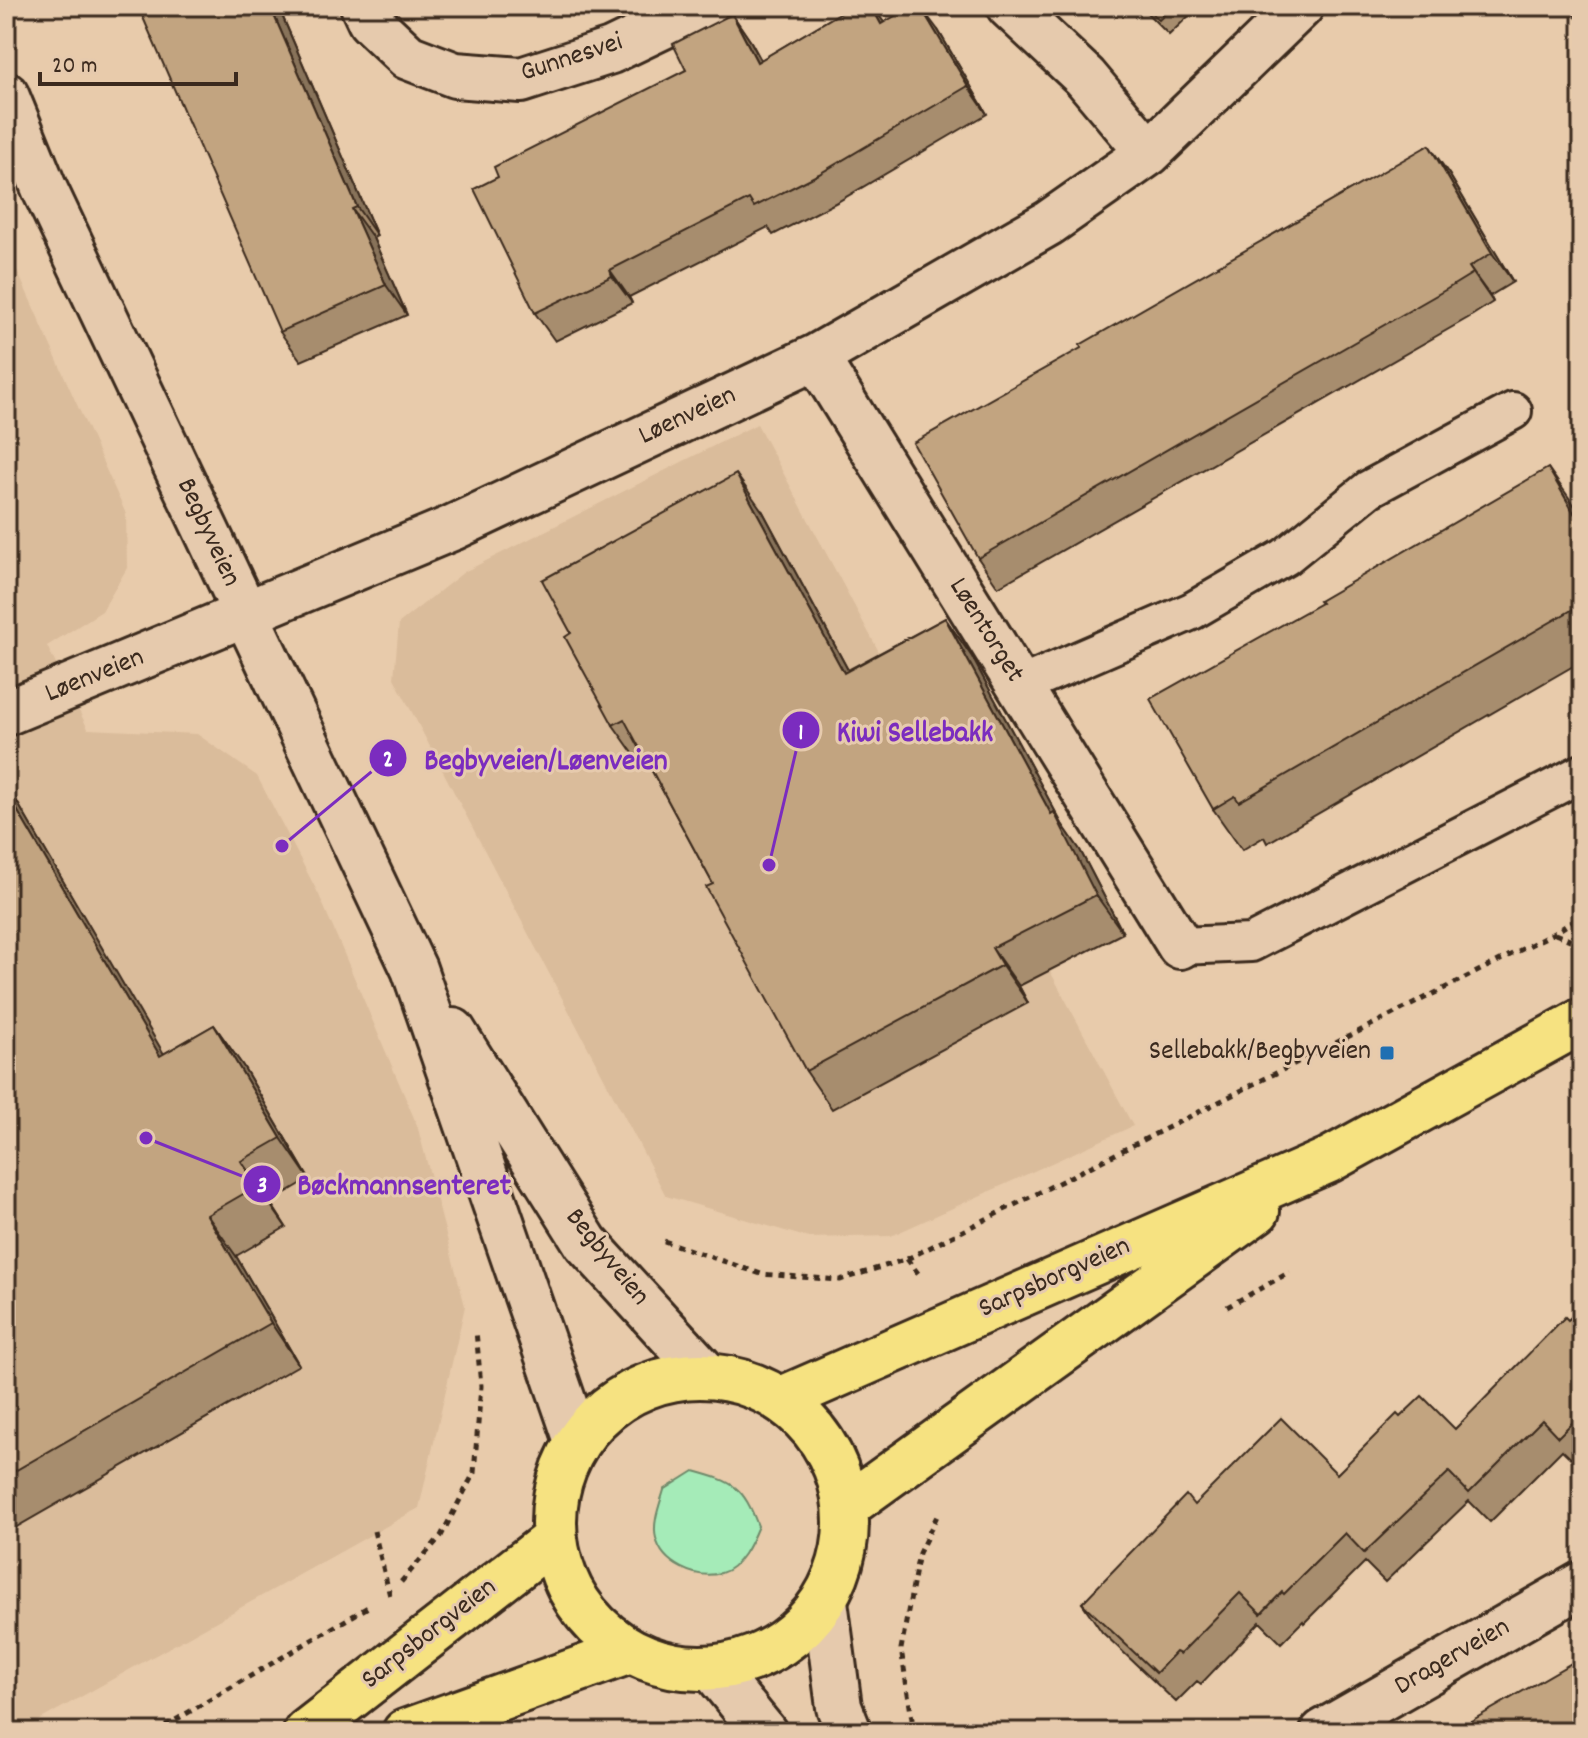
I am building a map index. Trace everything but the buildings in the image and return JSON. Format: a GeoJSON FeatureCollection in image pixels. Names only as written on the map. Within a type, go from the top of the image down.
{"type":"FeatureCollection","features":[{"type":"Feature","properties":{"kind":"highway","name":"Sarpsborgveien"},"geometry":{"type":"LineString","coordinates":[[782,1399],[1329,1160],[1582,1021]]}},
{"type":"Feature","properties":{"kind":"highway","name":"Sarpsborgveien"},"geometry":{"type":"LineString","coordinates":[[847,1506],[1329,1160]]}},
{"type":"Feature","properties":{"kind":"highway"},"geometry":{"type":"LineString","coordinates":[[707,1375],[746,1382],[782,1399],[813,1428],[836,1464],[847,1506],[844,1554],[825,1601],[795,1635],[756,1658],[712,1668],[670,1666],[630,1651],[593,1623],[567,1584],[554,1539],[554,1505],[562,1471],[577,1441],[612,1404],[657,1381],[707,1375]]}},
{"type":"Feature","properties":{"kind":"highway","name":"Sarpsborgveien"},"geometry":{"type":"LineString","coordinates":[[306,1732],[554,1539]]}},
{"type":"Feature","properties":{"kind":"highway"},"geometry":{"type":"LineString","coordinates":[[405,1732],[630,1651]]}},
{"type":"Feature","properties":{"kind":"street","name":"Gunnesvei"},"geometry":{"type":"LineString","coordinates":[[363,6],[370,21],[408,57],[455,75],[521,80],[611,51],[705,6]]}},
{"type":"Feature","properties":{"kind":"street"},"geometry":{"type":"LineString","coordinates":[[1009,6],[1085,77],[1149,153]]}},
{"type":"Feature","properties":{"kind":"street","name":"Løenveien"},"geometry":{"type":"LineString","coordinates":[[6,713],[494,510],[816,357],[1049,223],[1149,153],[1301,6]]}},
{"type":"Feature","properties":{"kind":"street","name":"Begbyveien"},"geometry":{"type":"LineString","coordinates":[[6,95],[50,202],[414,969],[577,1441]]}},
{"type":"Feature","properties":{"kind":"street","name":"Løentorget"},"geometry":{"type":"LineString","coordinates":[[816,357],[1180,946]]}},
{"type":"Feature","properties":{"kind":"street","name":"Begbyveien"},"geometry":{"type":"LineString","coordinates":[[414,969],[586,1243],[707,1375]]}},
{"type":"Feature","properties":{"kind":"street","name":"Dragerveien"},"geometry":{"type":"LineString","coordinates":[[1323,1732],[1582,1584]]}},
{"type":"Feature","properties":{"kind":"street"},"geometry":{"type":"LineString","coordinates":[[825,1601],[839,1707],[849,1732]]}},
{"type":"Feature","properties":{"kind":"street"},"geometry":{"type":"LineString","coordinates":[[712,1668],[764,1732]]}},
{"type":"Feature","properties":{"kind":"lane"},"geometry":{"type":"LineString","coordinates":[[1019,686],[1192,611],[1285,557],[1369,489],[1513,411]]}},
{"type":"Feature","properties":{"kind":"lane"},"geometry":{"type":"LineString","coordinates":[[1180,946],[1251,943],[1582,773]]}},
{"type":"Feature","properties":{"kind":"path"},"geometry":{"type":"LineString","coordinates":[[586,1243],[617,1225],[761,1274],[840,1280],[907,1259],[1554,933],[1582,916]]}},
{"type":"Feature","properties":{"kind":"path"},"geometry":{"type":"LineString","coordinates":[[1554,933],[1582,945]]}},
{"type":"Feature","properties":{"kind":"path"},"geometry":{"type":"LineString","coordinates":[[389,1595],[441,1536],[474,1473],[481,1386],[474,1309],[520,1280]]}},
{"type":"Feature","properties":{"kind":"path"},"geometry":{"type":"LineString","coordinates":[[155,1732],[376,1603]]}},
{"type":"Feature","properties":{"kind":"shaded area"},"geometry":{"type":"Polygon","coordinates":[[[6,246],[126,514],[127,568],[102,611],[47,646],[88,729],[197,734],[257,776],[319,895],[417,1125],[465,1306],[419,1508],[18,1732],[6,1732],[6,246]]]}},
{"type":"Feature","properties":{"kind":"shaded area"},"geometry":{"type":"Polygon","coordinates":[[[757,424],[1133,1126],[891,1236],[809,1238],[666,1196],[394,678],[399,623],[464,572],[757,424]]]}},
{"type":"Feature","properties":{"kind":"green space"},"geometry":{"type":"Polygon","coordinates":[[[694,1471],[728,1483],[742,1494],[758,1526],[739,1560],[721,1573],[701,1574],[681,1568],[665,1555],[656,1538],[656,1520],[664,1490],[694,1471]]]}},
{"type":"Feature","properties":{"kind":"place","name":"Begbyveien/Løenveien"},"geometry":{"type":"Point","coordinates":[282,846]}},
{"type":"Feature","properties":{"kind":"place","name":"Kiwi Sellebakk"},"geometry":{"type":"Point","coordinates":[769,865]}},
{"type":"Feature","properties":{"kind":"place","name":"Sellebakk/Begbyveien"},"geometry":{"type":"Point","coordinates":[1387,1053]}},
{"type":"Feature","properties":{"kind":"place","name":"Bøckmannsenteret"},"geometry":{"type":"Point","coordinates":[146,1138]}}]}
